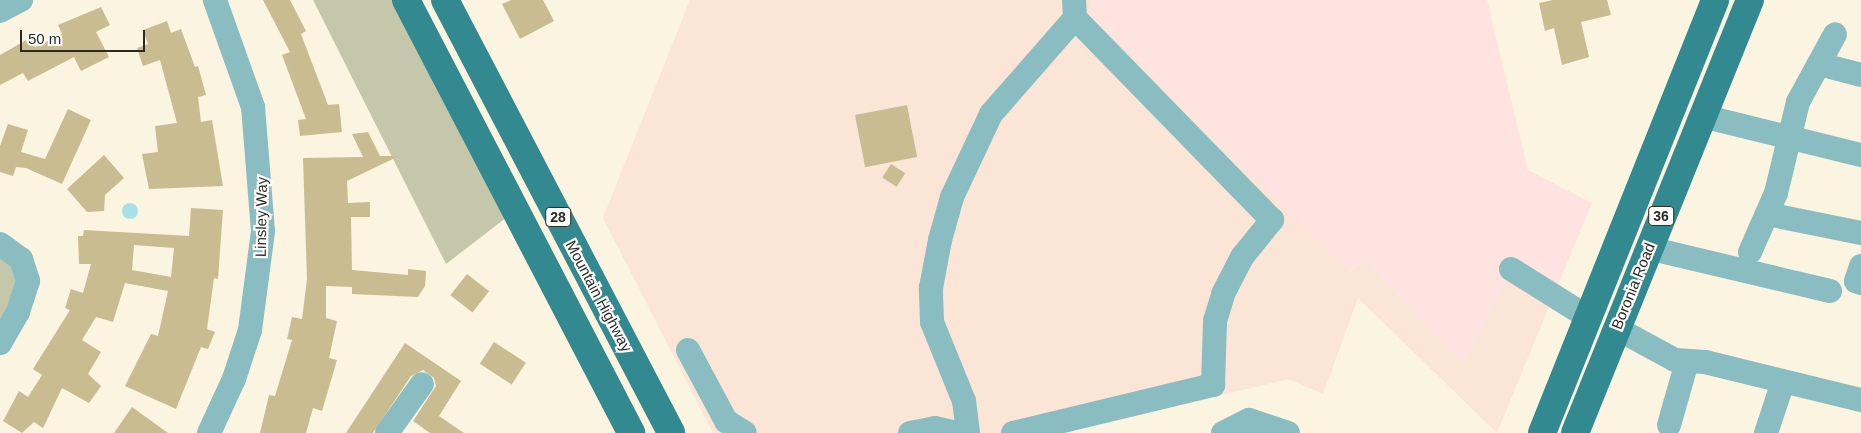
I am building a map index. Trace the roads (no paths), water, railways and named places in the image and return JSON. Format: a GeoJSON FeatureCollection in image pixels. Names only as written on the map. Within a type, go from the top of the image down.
{"type":"FeatureCollection","features":[{"type":"Feature","properties":{"kind":"main road","name":"28"},"geometry":{"type":"LineString","coordinates":[[406,0],[629,432]]}},
{"type":"Feature","properties":{"kind":"main road","name":"Mountain Highway"},"geometry":{"type":"LineString","coordinates":[[445,0],[671,433]]}},
{"type":"Feature","properties":{"kind":"main road","name":"Boronia Road"},"geometry":{"type":"LineString","coordinates":[[1542,433],[1714,0]]}},
{"type":"Feature","properties":{"kind":"main road","name":"Boronia Road"},"geometry":{"type":"LineString","coordinates":[[1575,433],[1648,248],[1750,0]]}},
{"type":"Feature","properties":{"kind":"street"},"geometry":{"type":"LineString","coordinates":[[0,11],[21,0]]}},
{"type":"Feature","properties":{"kind":"street","name":"Linsley Way"},"geometry":{"type":"LineString","coordinates":[[209,433],[234,379],[250,330],[263,231],[253,107],[215,0]]}},
{"type":"Feature","properties":{"kind":"street"},"geometry":{"type":"LineString","coordinates":[[910,433],[959,428],[964,401],[932,322],[931,288],[950,206],[990,114],[1074,9],[1272,220],[1242,257],[1223,294],[1215,321],[1213,386],[1013,433]]}},
{"type":"Feature","properties":{"kind":"street"},"geometry":{"type":"LineString","coordinates":[[1750,252],[1771,203],[1798,102],[1835,34]]}},
{"type":"Feature","properties":{"kind":"street"},"geometry":{"type":"LineString","coordinates":[[1819,64],[1861,75]]}},
{"type":"Feature","properties":{"kind":"street"},"geometry":{"type":"LineString","coordinates":[[1702,116],[1789,140],[1861,156]]}},
{"type":"Feature","properties":{"kind":"street"},"geometry":{"type":"LineString","coordinates":[[1771,203],[1861,233]]}},
{"type":"Feature","properties":{"kind":"street"},"geometry":{"type":"LineString","coordinates":[[0,244],[21,259],[28,282],[18,312],[0,342]]}},
{"type":"Feature","properties":{"kind":"street"},"geometry":{"type":"LineString","coordinates":[[1648,248],[1830,291]]}},
{"type":"Feature","properties":{"kind":"street"},"geometry":{"type":"LineString","coordinates":[[1861,266],[1856,281],[1861,283]]}},
{"type":"Feature","properties":{"kind":"street"},"geometry":{"type":"LineString","coordinates":[[1521,280],[1589,318]]}},
{"type":"Feature","properties":{"kind":"street"},"geometry":{"type":"LineString","coordinates":[[1616,328],[1665,357],[1861,400]]}},
{"type":"Feature","properties":{"kind":"street"},"geometry":{"type":"LineString","coordinates":[[688,350],[726,421],[746,433]]}},
{"type":"Feature","properties":{"kind":"street"},"geometry":{"type":"LineString","coordinates":[[1669,425],[1687,362]]}},
{"type":"Feature","properties":{"kind":"street"},"geometry":{"type":"LineString","coordinates":[[1766,433],[1783,382]]}},
{"type":"Feature","properties":{"kind":"street"},"geometry":{"type":"LineString","coordinates":[[386,433],[422,384]]}},
{"type":"Feature","properties":{"kind":"street"},"geometry":{"type":"LineString","coordinates":[[1223,433],[1249,420],[1288,433]]}},
{"type":"Feature","properties":{"kind":"water"},"geometry":{"type":"Polygon","coordinates":[[[127,203],[133,203],[138,208],[136,217],[127,219],[122,214],[122,208],[127,203]]]}}]}
